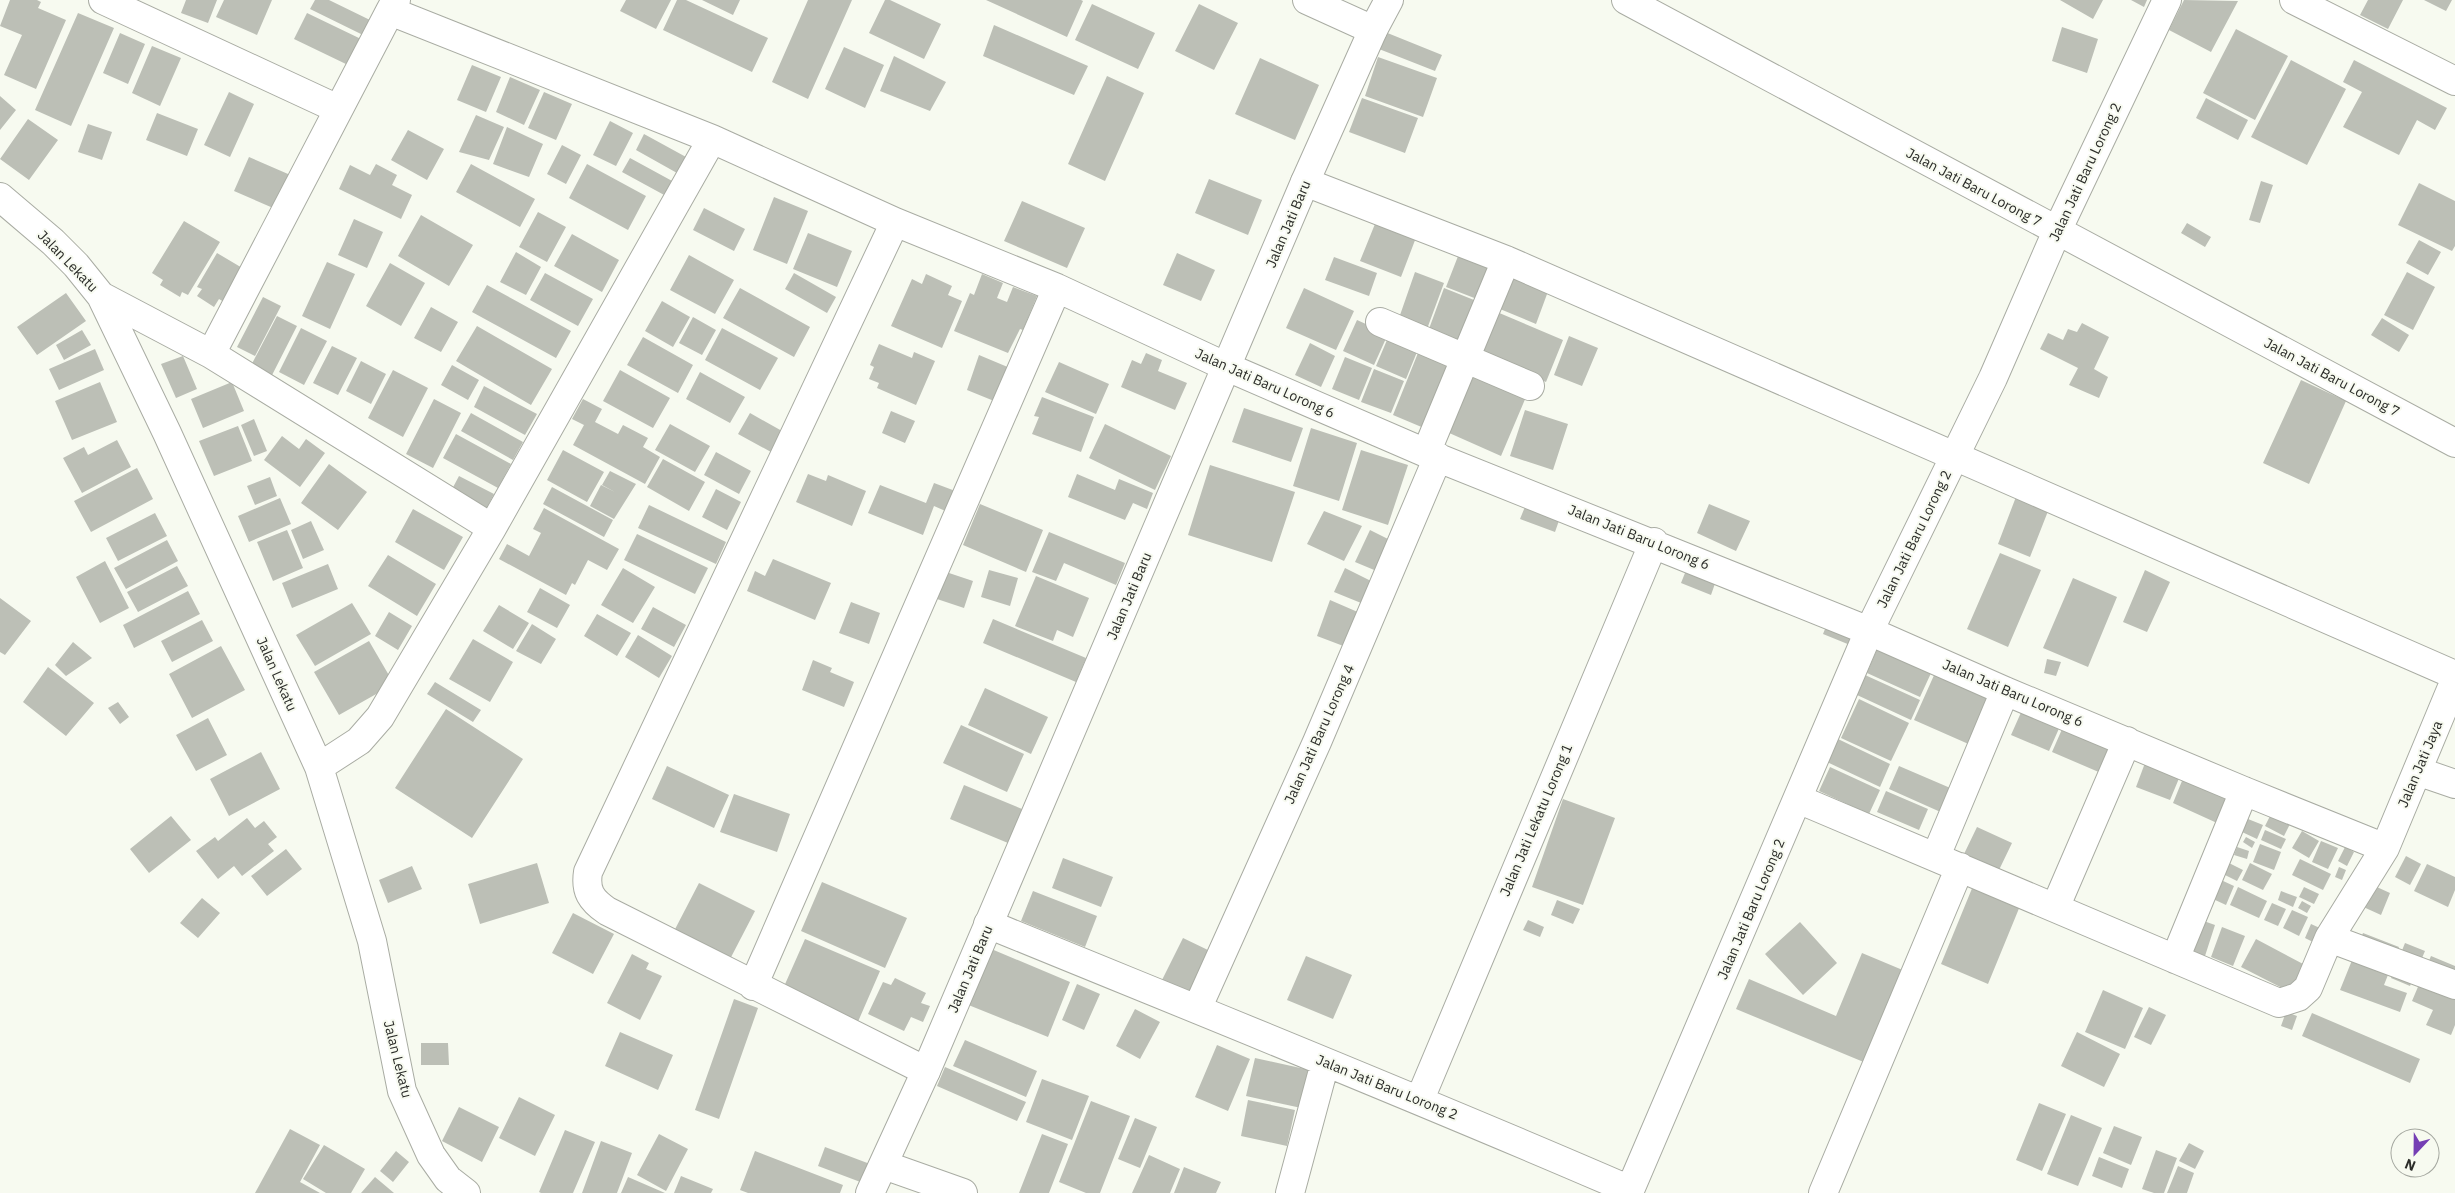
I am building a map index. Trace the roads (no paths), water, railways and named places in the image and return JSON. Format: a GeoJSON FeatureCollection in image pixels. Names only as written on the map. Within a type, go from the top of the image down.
{"type":"FeatureCollection","features":[{"type":"Feature","properties":{"kind":"street"},"geometry":{"type":"LineString","coordinates":[[103,0],[338,109]]}},
{"type":"Feature","properties":{"kind":"street"},"geometry":{"type":"LineString","coordinates":[[1307,0],[1373,30]]}},
{"type":"Feature","properties":{"kind":"street","name":"Jalan Jati Baru"},"geometry":{"type":"LineString","coordinates":[[870,1193],[926,1071],[1305,182],[1373,30],[1390,0]]}},
{"type":"Feature","properties":{"kind":"street","name":"Jalan Jati Baru Lorong 7"},"geometry":{"type":"LineString","coordinates":[[1626,0],[2455,443]]}},
{"type":"Feature","properties":{"kind":"street","name":"Jalan Jati Baru Lorong 2"},"geometry":{"type":"LineString","coordinates":[[988,924],[1325,1063],[1420,1099],[1632,1192],[1869,631],[1993,378],[2057,231],[2167,0]]}},
{"type":"Feature","properties":{"kind":"street"},"geometry":{"type":"LineString","coordinates":[[2294,0],[2455,81]]}},
{"type":"Feature","properties":{"kind":"street"},"geometry":{"type":"LineString","coordinates":[[211,354],[393,5]]}},
{"type":"Feature","properties":{"kind":"street","name":"Jalan Jati Baru Lorong 6"},"geometry":{"type":"LineString","coordinates":[[393,5],[712,139],[895,222],[1057,288],[1227,367],[1432,455],[1654,542],[1869,631],[2005,691],[2244,791],[2386,848]]}},
{"type":"Feature","properties":{"kind":"street"},"geometry":{"type":"LineString","coordinates":[[319,767],[359,741],[380,717],[492,528],[712,139]]}},
{"type":"Feature","properties":{"kind":"street"},"geometry":{"type":"LineString","coordinates":[[1305,182],[1506,260],[2455,675]]}},
{"type":"Feature","properties":{"kind":"street","name":"Jalan Lekatu"},"geometry":{"type":"LineString","coordinates":[[0,197],[53,242],[76,265],[101,296],[167,433],[319,767],[372,941],[402,1091],[431,1155],[448,1179],[466,1193]]}},
{"type":"Feature","properties":{"kind":"street"},"geometry":{"type":"LineString","coordinates":[[895,222],[588,872],[586,885],[595,903],[753,986],[926,1071]]}},
{"type":"Feature","properties":{"kind":"street","name":"Jalan Jati Baru Lorong 4"},"geometry":{"type":"LineString","coordinates":[[1197,1009],[1317,742],[1432,455],[1466,359],[1506,260]]}},
{"type":"Feature","properties":{"kind":"street"},"geometry":{"type":"LineString","coordinates":[[753,986],[1057,288]]}},
{"type":"Feature","properties":{"kind":"street"},"geometry":{"type":"LineString","coordinates":[[101,296],[211,354],[492,528]]}},
{"type":"Feature","properties":{"kind":"street"},"geometry":{"type":"LineString","coordinates":[[1380,322],[1530,386]]}},
{"type":"Feature","properties":{"kind":"street","name":"Jalan Jati Lekatu Lorong 1"},"geometry":{"type":"LineString","coordinates":[[1420,1099],[1654,542]]}},
{"type":"Feature","properties":{"kind":"street","name":"Jalan Jati Jaya"},"geometry":{"type":"LineString","coordinates":[[2174,959],[2279,1003],[2298,997],[2308,988],[2329,938],[2386,848],[2455,680]]}},
{"type":"Feature","properties":{"kind":"street"},"geometry":{"type":"LineString","coordinates":[[1823,1193],[1948,862],[2005,691]]}},
{"type":"Feature","properties":{"kind":"street"},"geometry":{"type":"LineString","coordinates":[[2055,908],[2127,741]]}},
{"type":"Feature","properties":{"kind":"street"},"geometry":{"type":"LineString","coordinates":[[2417,771],[2455,784]]}},
{"type":"Feature","properties":{"kind":"street"},"geometry":{"type":"LineString","coordinates":[[1798,799],[2174,959],[2244,791]]}},
{"type":"Feature","properties":{"kind":"street"},"geometry":{"type":"LineString","coordinates":[[2329,938],[2455,985]]}},
{"type":"Feature","properties":{"kind":"street"},"geometry":{"type":"LineString","coordinates":[[1290,1193],[1325,1063]]}},
{"type":"Feature","properties":{"kind":"street"},"geometry":{"type":"LineString","coordinates":[[884,1165],[963,1193]]}}]}
